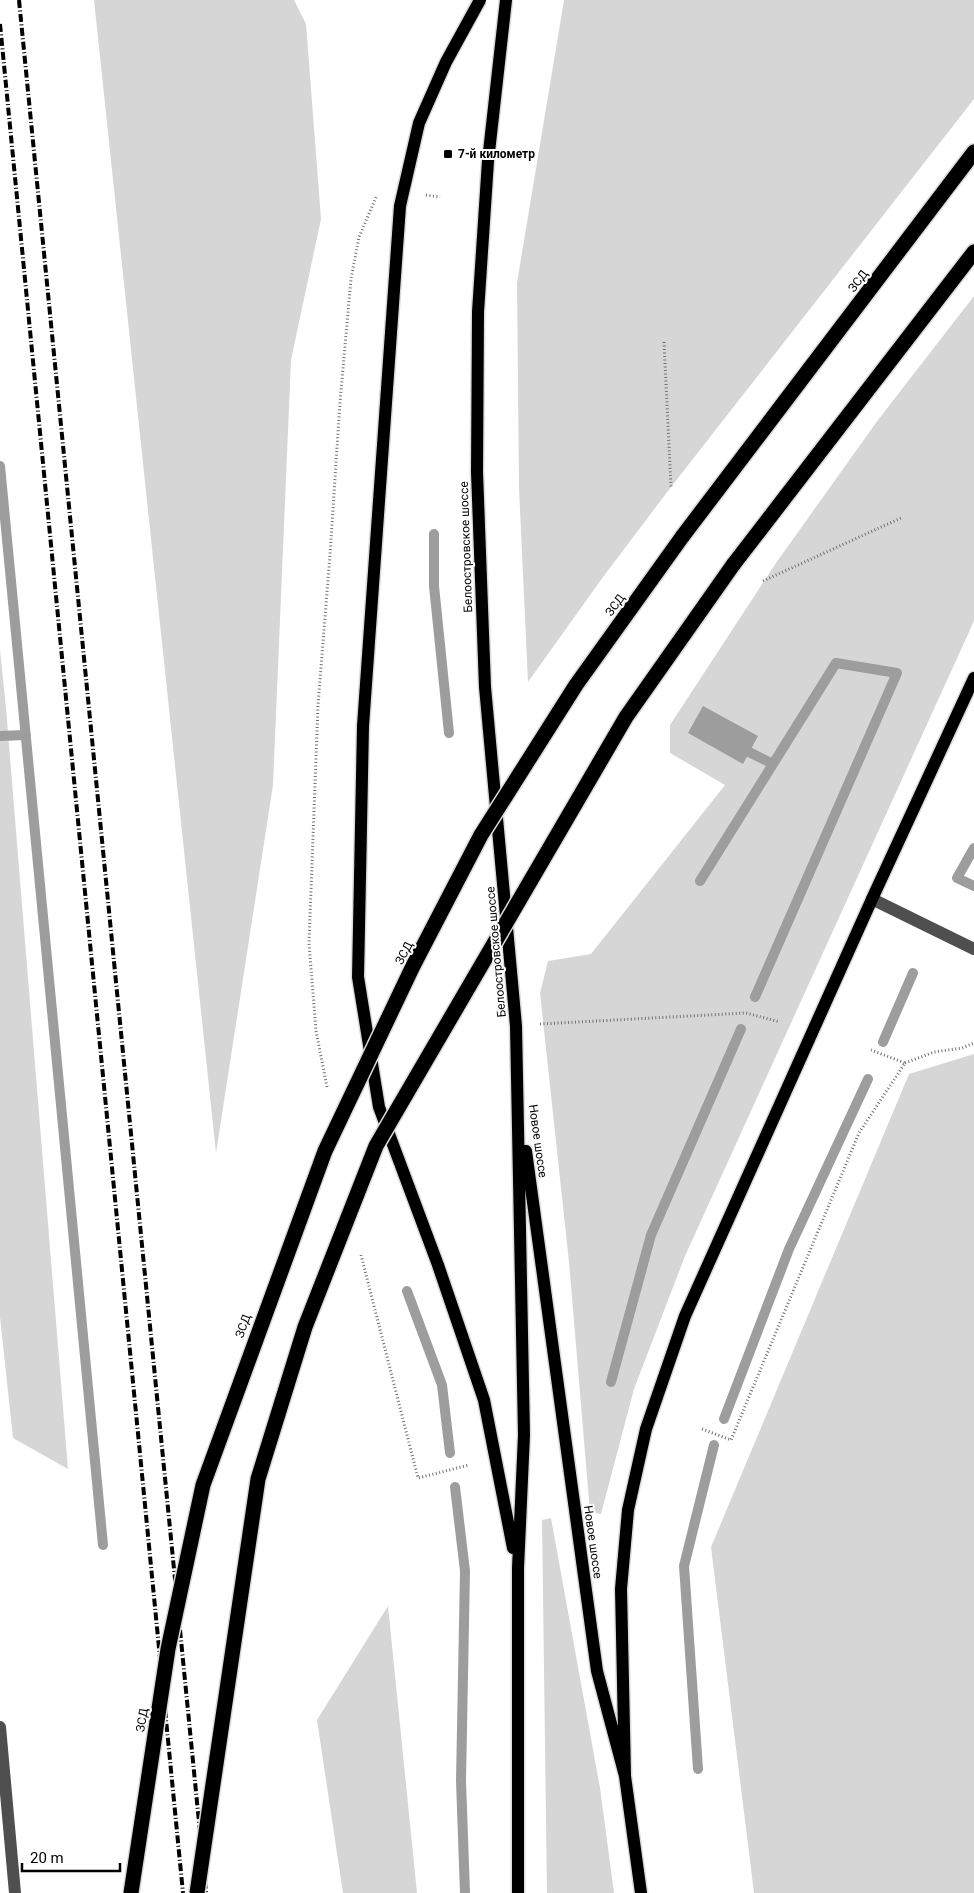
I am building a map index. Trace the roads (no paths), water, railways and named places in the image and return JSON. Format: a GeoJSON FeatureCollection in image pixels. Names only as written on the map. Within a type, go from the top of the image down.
{"type":"FeatureCollection","features":[{"type":"Feature","properties":{"kind":"highway","name":"ЗСД"},"geometry":{"type":"LineString","coordinates":[[131,1893],[168,1649],[202,1485],[325,1151],[414,966],[481,834],[576,685],[682,537],[974,152]]}},
{"type":"Feature","properties":{"kind":"highway"},"geometry":{"type":"LineString","coordinates":[[197,1893],[258,1479],[305,1327],[376,1146],[626,717],[733,565],[974,252]]}},
{"type":"Feature","properties":{"kind":"main road"},"geometry":{"type":"LineString","coordinates":[[480,0],[446,62],[419,123],[400,206],[363,726],[358,977],[379,1107],[438,1265],[484,1400],[518,1568]]}},
{"type":"Feature","properties":{"kind":"main road","name":"Белоостровское шоссе"},"geometry":{"type":"LineString","coordinates":[[506,0],[488,161],[478,312],[477,472],[485,687],[516,1026],[518,1094]]}},
{"type":"Feature","properties":{"kind":"main road"},"geometry":{"type":"LineString","coordinates":[[625,1776],[621,1589],[628,1510],[646,1429],[685,1316],[872,899],[974,678]]}},
{"type":"Feature","properties":{"kind":"main road","name":"Новое шоссе"},"geometry":{"type":"LineString","coordinates":[[518,1094],[524,1435],[518,1568],[518,1893]]}},
{"type":"Feature","properties":{"kind":"main road","name":"Новое шоссе"},"geometry":{"type":"LineString","coordinates":[[518,1094],[597,1671],[625,1776],[640,1893]]}},
{"type":"Feature","properties":{"kind":"lane"},"geometry":{"type":"LineString","coordinates":[[872,899],[974,949]]}},
{"type":"Feature","properties":{"kind":"lane"},"geometry":{"type":"LineString","coordinates":[[0,1727],[15,1893]]}},
{"type":"Feature","properties":{"kind":"waterway"},"geometry":{"type":"LineString","coordinates":[[0,466],[103,1545]]}},
{"type":"Feature","properties":{"kind":"waterway"},"geometry":{"type":"LineString","coordinates":[[434,534],[434,586],[449,733]]}},
{"type":"Feature","properties":{"kind":"waterway"},"geometry":{"type":"LineString","coordinates":[[700,881],[836,663],[897,673],[755,997]]}},
{"type":"Feature","properties":{"kind":"waterway"},"geometry":{"type":"LineString","coordinates":[[0,736],[26,735]]}},
{"type":"Feature","properties":{"kind":"waterway"},"geometry":{"type":"LineString","coordinates":[[749,752],[773,764]]}},
{"type":"Feature","properties":{"kind":"waterway"},"geometry":{"type":"LineString","coordinates":[[974,848],[957,878],[974,886]]}},
{"type":"Feature","properties":{"kind":"waterway"},"geometry":{"type":"LineString","coordinates":[[883,1042],[913,973]]}},
{"type":"Feature","properties":{"kind":"waterway"},"geometry":{"type":"LineString","coordinates":[[611,1382],[651,1235],[741,1029]]}},
{"type":"Feature","properties":{"kind":"waterway"},"geometry":{"type":"LineString","coordinates":[[724,1419],[789,1249],[868,1079]]}},
{"type":"Feature","properties":{"kind":"waterway"},"geometry":{"type":"LineString","coordinates":[[407,1291],[442,1385],[450,1453]]}},
{"type":"Feature","properties":{"kind":"waterway"},"geometry":{"type":"LineString","coordinates":[[698,1769],[684,1566],[714,1445]]}},
{"type":"Feature","properties":{"kind":"waterway"},"geometry":{"type":"LineString","coordinates":[[455,1487],[465,1571],[461,1781],[465,1893]]}},
{"type":"Feature","properties":{"kind":"railway"},"geometry":{"type":"LineString","coordinates":[[19,0],[206,1893]]}},
{"type":"Feature","properties":{"kind":"railway"},"geometry":{"type":"LineString","coordinates":[[0,24],[183,1893]]}},
{"type":"Feature","properties":{"kind":"place","name":"7-й километр"},"geometry":{"type":"Point","coordinates":[448,154]}}]}
